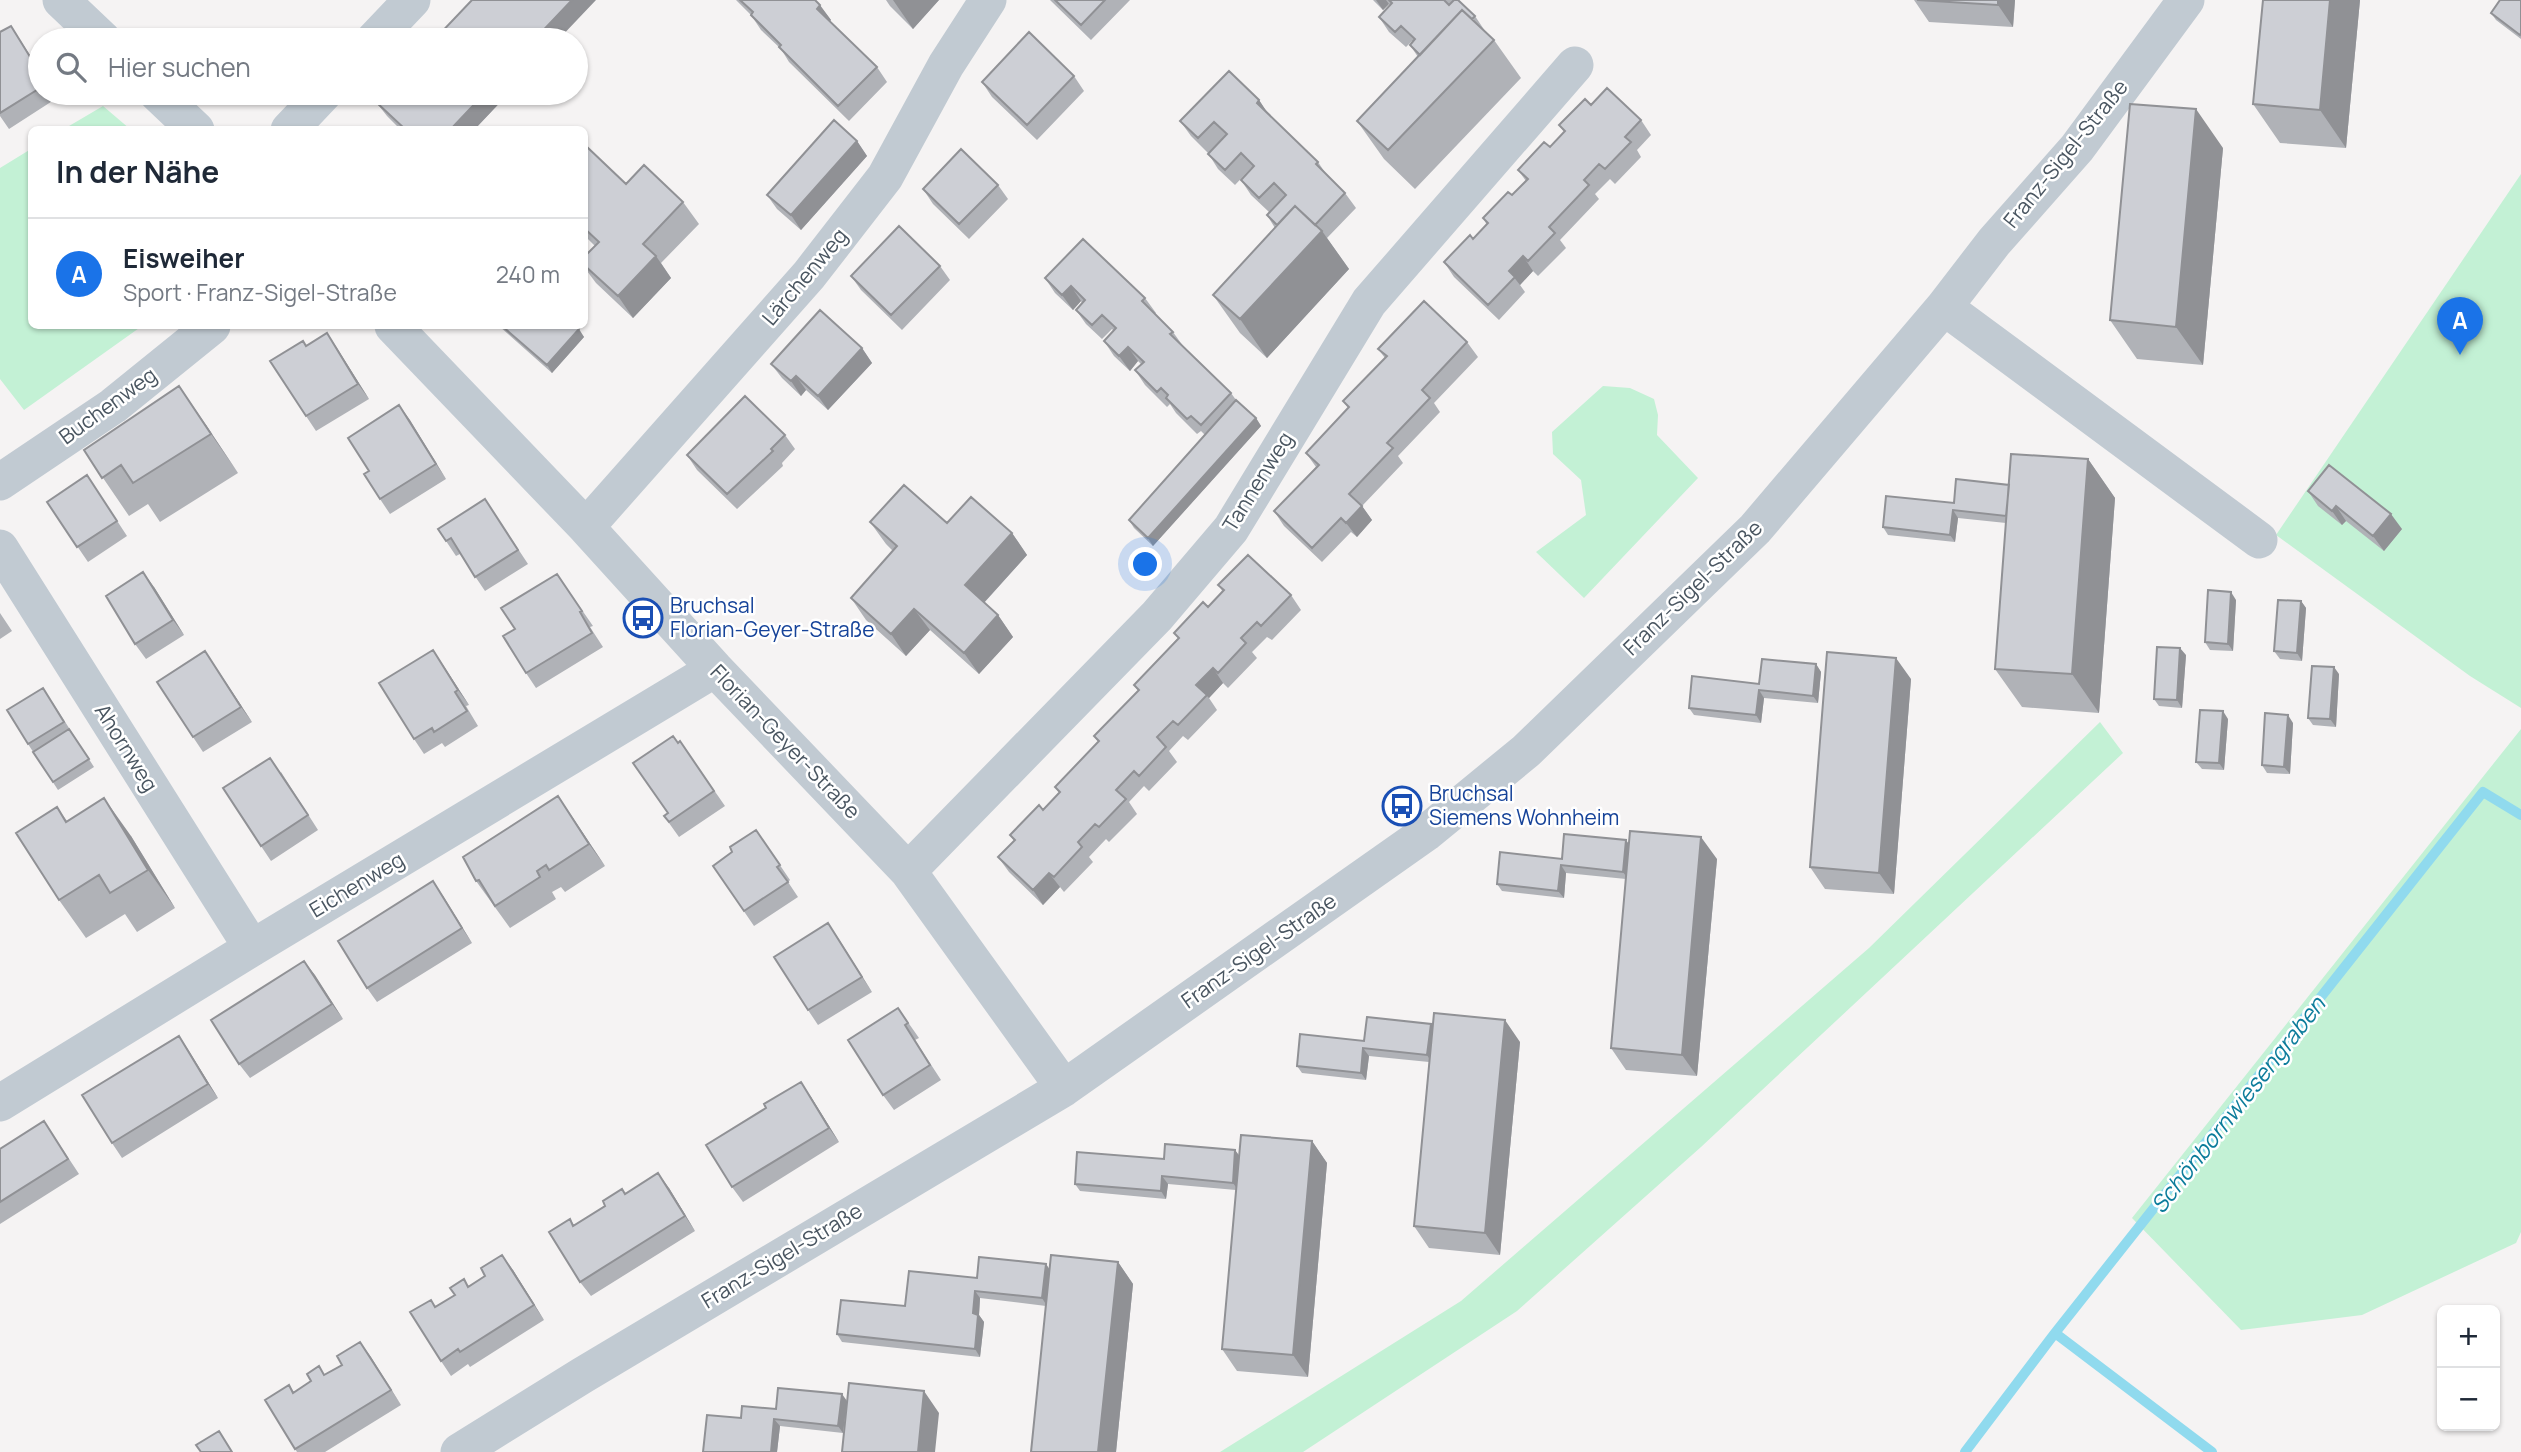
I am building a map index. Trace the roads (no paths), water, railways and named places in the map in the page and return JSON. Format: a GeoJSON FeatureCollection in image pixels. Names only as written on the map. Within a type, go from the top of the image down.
{"type":"FeatureCollection","features":[{"type":"Feature","properties":{"kind":"street"},"geometry":{"type":"LineString","coordinates":[[61,0],[90,28]]}},
{"type":"Feature","properties":{"kind":"street"},"geometry":{"type":"LineString","coordinates":[[385,28],[412,0]]}},
{"type":"Feature","properties":{"kind":"street","name":"Lärchenweg"},"geometry":{"type":"LineString","coordinates":[[586,527],[809,275],[876,188],[946,65],[988,0]]}},
{"type":"Feature","properties":{"kind":"street","name":"Franz-Sigel-Straße"},"geometry":{"type":"LineString","coordinates":[[459,1452],[594,1368],[1064,1088],[1426,833],[1526,751],[1755,529],[1944,307],[1994,242],[2077,148],[2186,0]]}},
{"type":"Feature","properties":{"kind":"street","name":"Tannenweg"},"geometry":{"type":"LineString","coordinates":[[908,871],[1157,616],[1231,528],[1368,302],[1575,65]]}},
{"type":"Feature","properties":{"kind":"street"},"geometry":{"type":"LineString","coordinates":[[169,105],[191,126]]}},
{"type":"Feature","properties":{"kind":"street"},"geometry":{"type":"LineString","coordinates":[[293,126],[313,105]]}},
{"type":"Feature","properties":{"kind":"street"},"geometry":{"type":"LineString","coordinates":[[1944,307],[2259,540]]}},
{"type":"Feature","properties":{"kind":"street","name":"Buchenweg"},"geometry":{"type":"LineString","coordinates":[[0,482],[113,406],[208,329]]}},
{"type":"Feature","properties":{"kind":"street","name":"Florian-Geyer-Straße"},"geometry":{"type":"LineString","coordinates":[[396,329],[586,527],[715,669],[908,871],[1064,1088]]}},
{"type":"Feature","properties":{"kind":"street","name":"Ahornweg"},"geometry":{"type":"LineString","coordinates":[[0,548],[252,948]]}},
{"type":"Feature","properties":{"kind":"street","name":"Eichenweg"},"geometry":{"type":"LineString","coordinates":[[0,1103],[715,669]]}},
{"type":"Feature","properties":{"kind":"waterway","name":"Schönbornwiesengraben"},"geometry":{"type":"LineString","coordinates":[[1965,1452],[2055,1333],[2483,792],[2521,815]]}},
{"type":"Feature","properties":{"kind":"waterway"},"geometry":{"type":"LineString","coordinates":[[2055,1333],[2212,1452]]}},
{"type":"Feature","properties":{"kind":"place","name":"Eisweiher"},"geometry":{"type":"Point","coordinates":[2460,355]}},
{"type":"Feature","properties":{"kind":"place","name":"Bruchsal Florian-Geyer-Straße"},"geometry":{"type":"Point","coordinates":[643,618]}},
{"type":"Feature","properties":{"kind":"place","name":"Bruchsal Siemens Wohnheim"},"geometry":{"type":"Point","coordinates":[1402,806]}}]}
